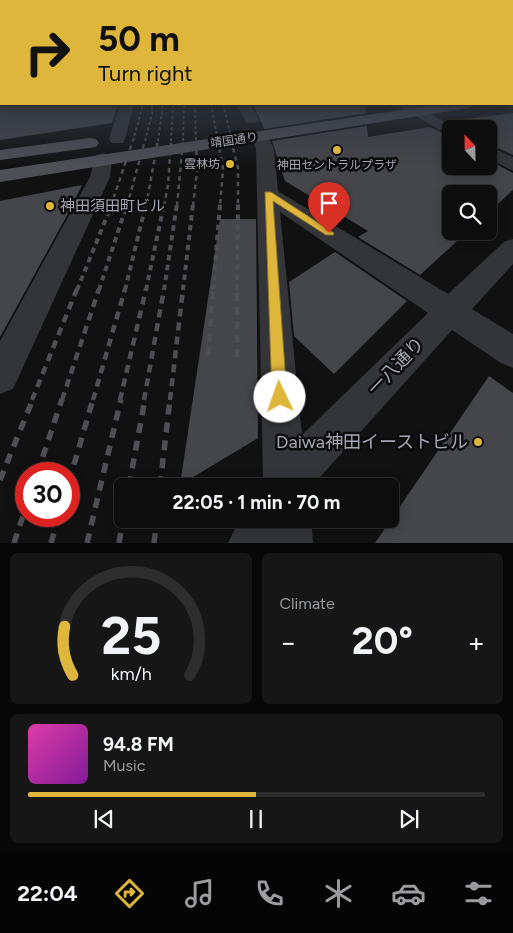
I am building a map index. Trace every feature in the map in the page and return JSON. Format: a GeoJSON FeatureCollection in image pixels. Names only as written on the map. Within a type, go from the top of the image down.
{"type":"FeatureCollection","features":[{"type":"Feature","properties":{"kind":"main road","name":"靖国通り"},"geometry":{"type":"LineString","coordinates":[[0,176],[110,149],[261,124],[361,116]]}},
{"type":"Feature","properties":{"kind":"main road","name":"靖国通り"},"geometry":{"type":"LineString","coordinates":[[234,122],[261,124]]}},
{"type":"Feature","properties":{"kind":"main road","name":"靖国通り"},"geometry":{"type":"LineString","coordinates":[[0,155],[110,149],[137,136]]}},
{"type":"Feature","properties":{"kind":"street"},"geometry":{"type":"LineString","coordinates":[[0,377],[100,177],[122,116]]}},
{"type":"Feature","properties":{"kind":"street"},"geometry":{"type":"LineString","coordinates":[[254,116],[261,124],[265,150],[280,478]]}},
{"type":"Feature","properties":{"kind":"street"},"geometry":{"type":"LineString","coordinates":[[426,116],[442,125]]}},
{"type":"Feature","properties":{"kind":"street"},"geometry":{"type":"LineString","coordinates":[[498,157],[513,165]]}},
{"type":"Feature","properties":{"kind":"street"},"geometry":{"type":"LineString","coordinates":[[268,194],[513,352]]}},
{"type":"Feature","properties":{"kind":"street","name":"一八通り"},"geometry":{"type":"LineString","coordinates":[[299,478],[450,311],[513,248]]}},
{"type":"Feature","properties":{"kind":"street","name":"一八通り"},"geometry":{"type":"LineString","coordinates":[[253,543],[262,528]]}},
{"type":"Feature","properties":{"kind":"street"},"geometry":{"type":"LineString","coordinates":[[286,528],[288,543]]}},
{"type":"Feature","properties":{"kind":"building"},"geometry":{"type":"Polygon","coordinates":[[[0,116],[114,116],[112,123],[0,140],[0,116]]]}},
{"type":"Feature","properties":{"kind":"building"},"geometry":{"type":"Polygon","coordinates":[[[258,116],[345,116],[264,129],[258,116]]]}},
{"type":"Feature","properties":{"kind":"building"},"geometry":{"type":"Polygon","coordinates":[[[486,116],[513,116],[513,155],[498,148],[498,120],[462,120],[486,116]]]}},
{"type":"Feature","properties":{"kind":"building"},"geometry":{"type":"Polygon","coordinates":[[[367,126],[368,137],[430,127],[442,133],[442,175],[498,175],[498,165],[513,173],[513,190],[497,205],[497,185],[442,185],[442,240],[458,240],[420,275],[358,237],[368,231],[285,181],[272,141],[367,126]]]}},
{"type":"Feature","properties":{"kind":"building"},"geometry":{"type":"Polygon","coordinates":[[[82,185],[70,210],[0,337],[0,201],[82,185]]]}},
{"type":"Feature","properties":{"kind":"building"},"geometry":{"type":"Polygon","coordinates":[[[220,219],[256,219],[258,438],[192,478],[181,478],[220,219]]]}},
{"type":"Feature","properties":{"kind":"building"},"geometry":{"type":"Polygon","coordinates":[[[335,252],[407,301],[334,374],[294,336],[289,282],[335,252]]]}},
{"type":"Feature","properties":{"kind":"building","name":"Daiwa神田イーストビル"},"geometry":{"type":"Polygon","coordinates":[[[489,376],[513,393],[513,543],[375,543],[385,528],[399,528],[399,508],[489,376]]]}},
{"type":"Feature","properties":{"kind":"railway"},"geometry":{"type":"LineString","coordinates":[[133,141],[140,116]]}},
{"type":"Feature","properties":{"kind":"railway"},"geometry":{"type":"LineString","coordinates":[[145,141],[151,116]]}},
{"type":"Feature","properties":{"kind":"railway"},"geometry":{"type":"LineString","coordinates":[[158,141],[161,116]]}},
{"type":"Feature","properties":{"kind":"railway"},"geometry":{"type":"LineString","coordinates":[[171,141],[172,116]]}},
{"type":"Feature","properties":{"kind":"railway"},"geometry":{"type":"LineString","coordinates":[[183,141],[184,116]]}},
{"type":"Feature","properties":{"kind":"railway"},"geometry":{"type":"LineString","coordinates":[[195,116],[196,141]]}},
{"type":"Feature","properties":{"kind":"railway"},"geometry":{"type":"LineString","coordinates":[[213,116],[218,141]]}},
{"type":"Feature","properties":{"kind":"railway"},"geometry":{"type":"LineString","coordinates":[[226,116],[232,141]]}},
{"type":"Feature","properties":{"kind":"railway"},"geometry":{"type":"LineString","coordinates":[[111,206],[133,140]]}},
{"type":"Feature","properties":{"kind":"railway"},"geometry":{"type":"LineString","coordinates":[[127,206],[145,140]]}},
{"type":"Feature","properties":{"kind":"railway"},"geometry":{"type":"LineString","coordinates":[[146,206],[158,140]]}},
{"type":"Feature","properties":{"kind":"railway"},"geometry":{"type":"LineString","coordinates":[[164,206],[168,185],[171,140]]}},
{"type":"Feature","properties":{"kind":"railway"},"geometry":{"type":"LineString","coordinates":[[177,206],[183,140]]}},
{"type":"Feature","properties":{"kind":"railway"},"geometry":{"type":"LineString","coordinates":[[193,206],[197,171],[196,140]]}},
{"type":"Feature","properties":{"kind":"railway"},"geometry":{"type":"LineString","coordinates":[[218,140],[223,169],[220,206]]}},
{"type":"Feature","properties":{"kind":"railway"},"geometry":{"type":"LineString","coordinates":[[231,140],[238,168],[238,204]]}},
{"type":"Feature","properties":{"kind":"railway"},"geometry":{"type":"LineString","coordinates":[[77,290],[112,204]]}},
{"type":"Feature","properties":{"kind":"railway"},"geometry":{"type":"LineString","coordinates":[[99,290],[127,204]]}},
{"type":"Feature","properties":{"kind":"railway"},"geometry":{"type":"LineString","coordinates":[[125,290],[146,204]]}},
{"type":"Feature","properties":{"kind":"railway"},"geometry":{"type":"LineString","coordinates":[[146,290],[164,204]]}},
{"type":"Feature","properties":{"kind":"railway"},"geometry":{"type":"LineString","coordinates":[[164,290],[177,204]]}},
{"type":"Feature","properties":{"kind":"railway"},"geometry":{"type":"LineString","coordinates":[[183,290],[193,204]]}},
{"type":"Feature","properties":{"kind":"railway"},"geometry":{"type":"LineString","coordinates":[[213,290],[220,204]]}},
{"type":"Feature","properties":{"kind":"railway"},"geometry":{"type":"LineString","coordinates":[[237,290],[238,204]]}},
{"type":"Feature","properties":{"kind":"railway"},"geometry":{"type":"LineString","coordinates":[[32,400],[77,289]]}},
{"type":"Feature","properties":{"kind":"railway"},"geometry":{"type":"LineString","coordinates":[[62,400],[99,289]]}},
{"type":"Feature","properties":{"kind":"railway"},"geometry":{"type":"LineString","coordinates":[[93,400],[125,289]]}},
{"type":"Feature","properties":{"kind":"railway"},"geometry":{"type":"LineString","coordinates":[[120,400],[146,289]]}},
{"type":"Feature","properties":{"kind":"railway"},"geometry":{"type":"LineString","coordinates":[[144,400],[164,289]]}},
{"type":"Feature","properties":{"kind":"railway"},"geometry":{"type":"LineString","coordinates":[[170,400],[183,289]]}},
{"type":"Feature","properties":{"kind":"railway"},"geometry":{"type":"LineString","coordinates":[[208,355],[213,289]]}},
{"type":"Feature","properties":{"kind":"railway"},"geometry":{"type":"LineString","coordinates":[[237,290],[237,357]]}},
{"type":"Feature","properties":{"kind":"railway"},"geometry":{"type":"LineString","coordinates":[[0,480],[33,399]]}},
{"type":"Feature","properties":{"kind":"railway"},"geometry":{"type":"LineString","coordinates":[[41,462],[62,399]]}},
{"type":"Feature","properties":{"kind":"railway"},"geometry":{"type":"LineString","coordinates":[[75,462],[93,399]]}},
{"type":"Feature","properties":{"kind":"railway"},"geometry":{"type":"LineString","coordinates":[[87,543],[121,399]]}},
{"type":"Feature","properties":{"kind":"railway"},"geometry":{"type":"LineString","coordinates":[[130,478],[145,399]]}},
{"type":"Feature","properties":{"kind":"railway"},"geometry":{"type":"LineString","coordinates":[[161,478],[170,399]]}},
{"type":"Feature","properties":{"kind":"railway"},"geometry":{"type":"LineString","coordinates":[[14,543],[19,527]]}},
{"type":"Feature","properties":{"kind":"railway"},"geometry":{"type":"LineString","coordinates":[[51,543],[56,527]]}},
{"type":"Feature","properties":{"kind":"railway"},"geometry":{"type":"LineString","coordinates":[[119,543],[122,528]]}},
{"type":"Feature","properties":{"kind":"railway"},"geometry":{"type":"LineString","coordinates":[[154,543],[156,528]]}},
{"type":"Feature","properties":{"kind":"place","name":"神田セントラルプラザ"},"geometry":{"type":"Point","coordinates":[337,150]}},
{"type":"Feature","properties":{"kind":"place","name":"雲林坊"},"geometry":{"type":"Point","coordinates":[230,164]}},
{"type":"Feature","properties":{"kind":"place","name":"神田須田町ビル"},"geometry":{"type":"Point","coordinates":[50,206]}},
{"type":"Feature","properties":{"kind":"place","name":"Daiwa神田イーストビル"},"geometry":{"type":"Point","coordinates":[478,442]}},
{"type":"Feature","properties":{"kind":"route"},"geometry":{"type":"LineString","coordinates":[[280,397],[268,194],[329,233]]}}]}
